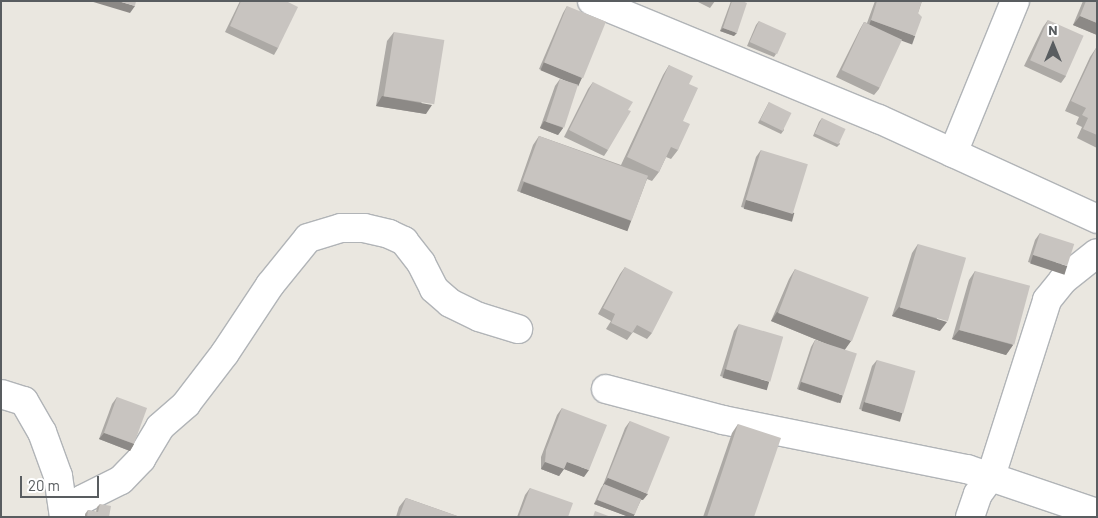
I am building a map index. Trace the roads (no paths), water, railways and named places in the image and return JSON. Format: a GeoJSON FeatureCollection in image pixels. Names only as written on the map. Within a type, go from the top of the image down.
{"type":"FeatureCollection","features":[{"type":"Feature","properties":{"kind":"street"},"geometry":{"type":"LineString","coordinates":[[592,1],[879,119],[1097,219]]}},
{"type":"Feature","properties":{"kind":"street"},"geometry":{"type":"LineString","coordinates":[[953,153],[1015,1]]}},
{"type":"Feature","properties":{"kind":"street"},"geometry":{"type":"LineString","coordinates":[[64,517],[83,499],[121,480],[141,459],[160,427],[186,404],[225,353],[270,285],[308,238],[341,228],[364,228],[389,234],[404,241],[421,262],[434,289],[450,303],[479,317],[518,329]]}},
{"type":"Feature","properties":{"kind":"street"},"geometry":{"type":"LineString","coordinates":[[970,517],[978,494],[991,476],[1047,300],[1063,280],[1097,253]]}},
{"type":"Feature","properties":{"kind":"street"},"geometry":{"type":"LineString","coordinates":[[606,389],[723,420],[991,476],[1097,512]]}},
{"type":"Feature","properties":{"kind":"street"},"geometry":{"type":"LineString","coordinates":[[1,394],[24,401],[42,432],[58,476],[64,517]]}}]}
